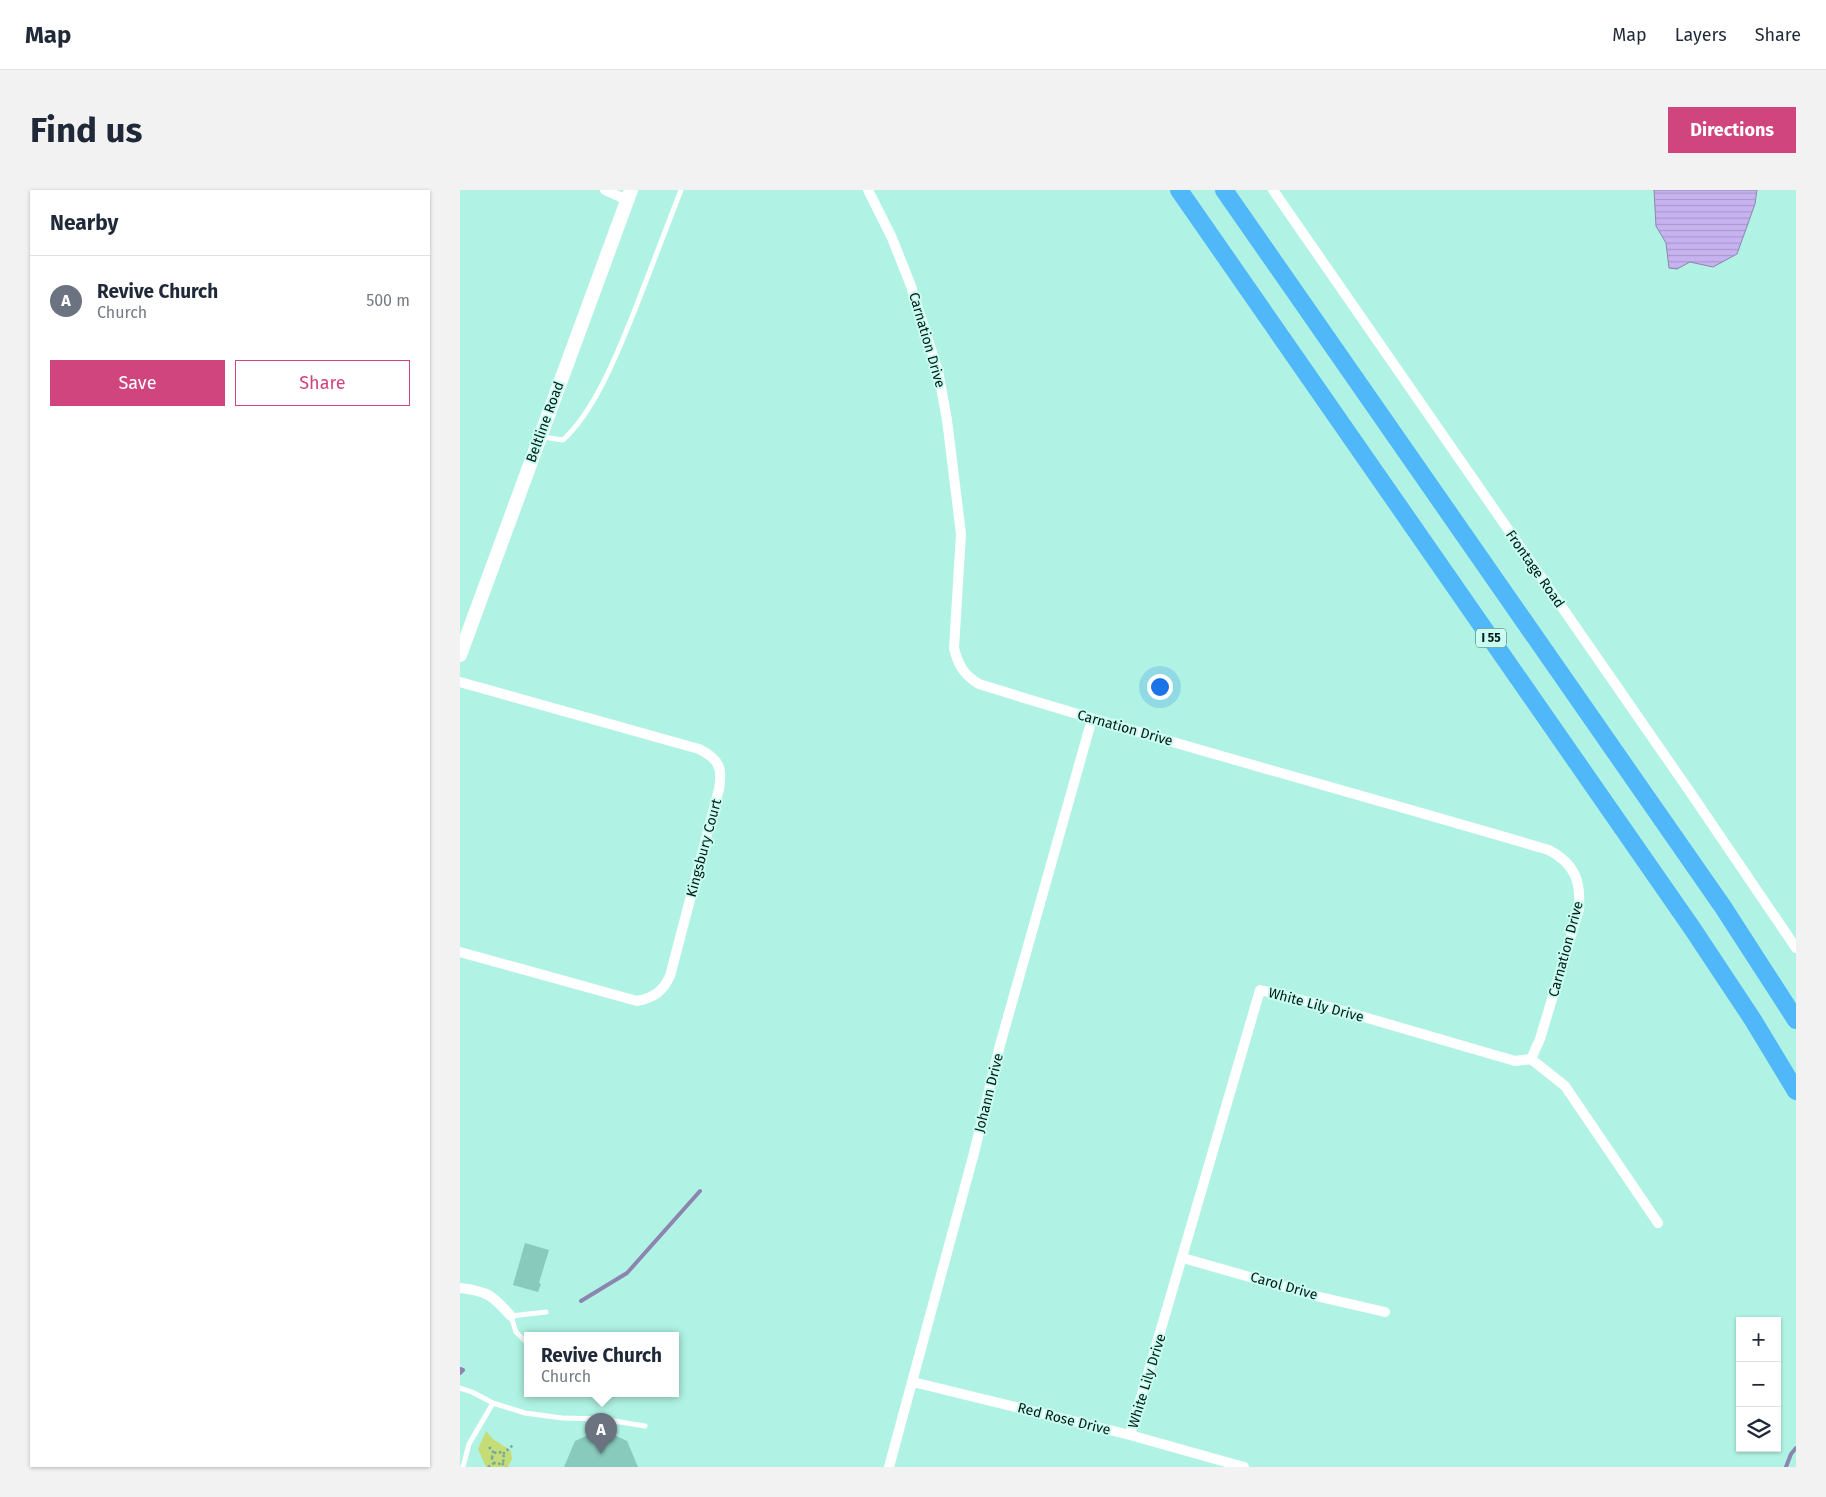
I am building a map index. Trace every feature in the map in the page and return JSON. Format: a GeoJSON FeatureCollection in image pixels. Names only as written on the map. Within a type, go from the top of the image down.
{"type":"FeatureCollection","features":[{"type":"Feature","properties":{"kind":"highway","name":"I 55"},"geometry":{"type":"LineString","coordinates":[[1179,190],[1692,928],[1753,1020],[1796,1091]]}},
{"type":"Feature","properties":{"kind":"highway","name":"I 55"},"geometry":{"type":"LineString","coordinates":[[1224,190],[1723,908],[1796,1020]]}},
{"type":"Feature","properties":{"kind":"main road","name":"Beltline Road"},"geometry":{"type":"LineString","coordinates":[[460,655],[629,195]]}},
{"type":"Feature","properties":{"kind":"street"},"geometry":{"type":"LineString","coordinates":[[605,190],[629,195]]}},
{"type":"Feature","properties":{"kind":"street","name":"Carnation Drive"},"geometry":{"type":"LineString","coordinates":[[868,190],[892,238],[911,286],[938,371],[947,420],[961,534],[954,648],[957,660],[968,677],[979,684],[1092,719],[1475,828],[1549,850],[1559,856],[1567,863],[1578,882],[1580,894],[1579,909],[1540,1039],[1531,1059]]}},
{"type":"Feature","properties":{"kind":"street","name":"Frontage Road"},"geometry":{"type":"LineString","coordinates":[[1273,190],[1796,948]]}},
{"type":"Feature","properties":{"kind":"street","name":"Kingsbury Court"},"geometry":{"type":"LineString","coordinates":[[460,682],[699,749],[715,760],[722,769],[719,789],[670,976],[666,985],[659,993],[637,1001],[460,952]]}},
{"type":"Feature","properties":{"kind":"street","name":"Johann Drive"},"geometry":{"type":"LineString","coordinates":[[889,1467],[974,1153],[1003,1036],[1092,719]]}},
{"type":"Feature","properties":{"kind":"street","name":"White Lily Drive"},"geometry":{"type":"LineString","coordinates":[[1130,1435],[1260,990],[1333,1008],[1515,1060],[1531,1059]]}},
{"type":"Feature","properties":{"kind":"street"},"geometry":{"type":"LineString","coordinates":[[1531,1059],[1565,1086],[1658,1223]]}},
{"type":"Feature","properties":{"kind":"street","name":"Carol Drive"},"geometry":{"type":"LineString","coordinates":[[1183,1258],[1320,1297],[1385,1312]]}},
{"type":"Feature","properties":{"kind":"street"},"geometry":{"type":"LineString","coordinates":[[460,1288],[477,1290],[488,1294],[496,1299],[512,1316]]}},
{"type":"Feature","properties":{"kind":"street","name":"Red Rose Drive"},"geometry":{"type":"LineString","coordinates":[[913,1382],[1130,1435],[1244,1467]]}},
{"type":"Feature","properties":{"kind":"lane"},"geometry":{"type":"LineString","coordinates":[[539,437],[563,440],[577,428],[617,355],[681,190]]}},
{"type":"Feature","properties":{"kind":"lane"},"geometry":{"type":"LineString","coordinates":[[524,1340],[516,1332],[512,1316],[546,1312]]}},
{"type":"Feature","properties":{"kind":"lane"},"geometry":{"type":"LineString","coordinates":[[460,1388],[493,1403],[525,1413],[562,1418],[602,1419],[645,1426]]}},
{"type":"Feature","properties":{"kind":"lane"},"geometry":{"type":"LineString","coordinates":[[463,1467],[469,1444],[493,1403]]}},
{"type":"Feature","properties":{"kind":"path"},"geometry":{"type":"LineString","coordinates":[[503,1454],[513,1445]]}},
{"type":"Feature","properties":{"kind":"path"},"geometry":{"type":"LineString","coordinates":[[489,1447],[494,1453]]}},
{"type":"Feature","properties":{"kind":"path"},"geometry":{"type":"LineString","coordinates":[[494,1453],[503,1454]]}},
{"type":"Feature","properties":{"kind":"path"},"geometry":{"type":"LineString","coordinates":[[494,1453],[492,1459],[494,1462]]}},
{"type":"Feature","properties":{"kind":"path"},"geometry":{"type":"LineString","coordinates":[[502,1463],[504,1459],[503,1454]]}},
{"type":"Feature","properties":{"kind":"path"},"geometry":{"type":"LineString","coordinates":[[494,1462],[497,1464],[502,1463],[506,1467]]}},
{"type":"Feature","properties":{"kind":"path"},"geometry":{"type":"LineString","coordinates":[[488,1467],[494,1462]]}},
{"type":"Feature","properties":{"kind":"green space"},"geometry":{"type":"Polygon","coordinates":[[[486,1431],[493,1439],[511,1451],[512,1459],[508,1467],[486,1467],[478,1449],[486,1431]]]}},
{"type":"Feature","properties":{"kind":"shaded area"},"geometry":{"type":"Polygon","coordinates":[[[1654,190],[1757,190],[1755,204],[1737,254],[1713,267],[1690,262],[1677,269],[1669,268],[1666,243],[1656,226],[1654,190]]]}},
{"type":"Feature","properties":{"kind":"building"},"geometry":{"type":"Polygon","coordinates":[[[525,1243],[549,1250],[538,1292],[513,1285],[525,1243]]]}},
{"type":"Feature","properties":{"kind":"building"},"geometry":{"type":"Polygon","coordinates":[[[601,1429],[627,1441],[638,1467],[564,1467],[575,1441],[601,1429]]]}},
{"type":"Feature","properties":{"kind":"waterway"},"geometry":{"type":"LineString","coordinates":[[581,1301],[627,1273],[700,1191]]}},
{"type":"Feature","properties":{"kind":"waterway"},"geometry":{"type":"LineString","coordinates":[[460,1369],[463,1370],[460,1373]]}},
{"type":"Feature","properties":{"kind":"waterway"},"geometry":{"type":"LineString","coordinates":[[1786,1467],[1791,1454],[1796,1448]]}},
{"type":"Feature","properties":{"kind":"place","name":"Revive Church"},"geometry":{"type":"Point","coordinates":[601,1454]}}]}
